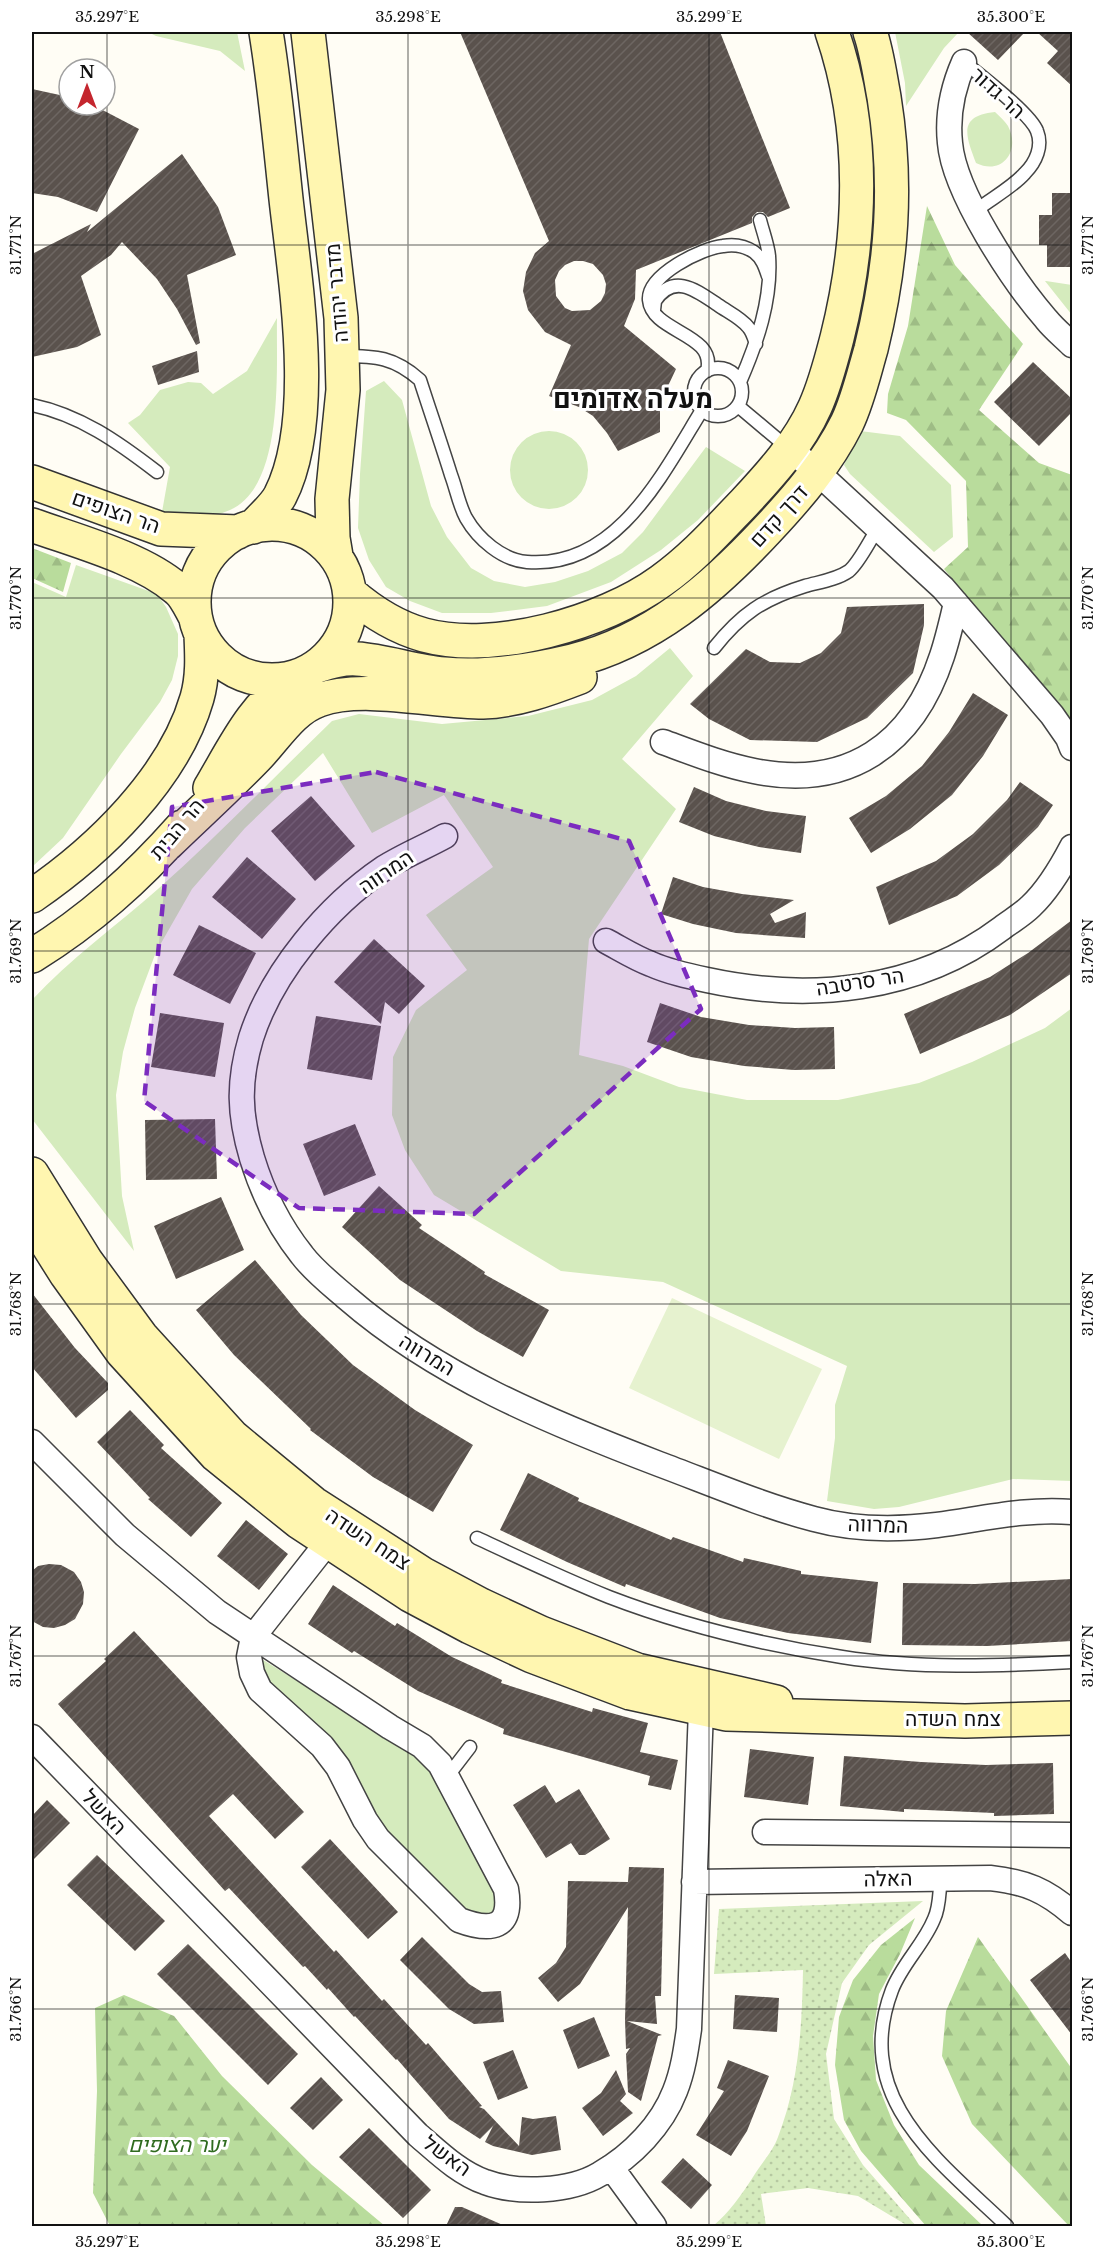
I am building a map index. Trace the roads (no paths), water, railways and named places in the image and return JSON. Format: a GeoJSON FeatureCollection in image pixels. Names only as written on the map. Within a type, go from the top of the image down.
{"type":"FeatureCollection","features":[{"type":"Feature","properties":{"kind":"main road","name":"מדבר יהודה"},"geometry":{"type":"LineString","coordinates":[[245,530],[280,496],[292,463],[301,389],[299,321],[266,32]]}},
{"type":"Feature","properties":{"kind":"main road","name":"מדבר יהודה"},"geometry":{"type":"LineString","coordinates":[[308,32],[341,318],[341,420],[332,499],[336,556]]}},
{"type":"Feature","properties":{"kind":"main road","name":"דרך קדם"},"geometry":{"type":"LineString","coordinates":[[350,593],[384,619],[423,635],[472,640],[503,638],[544,631],[586,619],[629,601],[660,582],[688,559],[752,494],[790,449],[816,406],[829,369],[841,322],[854,249],[857,201],[856,159],[846,86],[832,32]]}},
{"type":"Feature","properties":{"kind":"main road","name":"דרך קדם"},"geometry":{"type":"LineString","coordinates":[[306,671],[341,660],[356,659],[441,674],[472,676],[507,673],[575,660],[610,648],[664,621],[712,586],[817,472],[833,450],[848,420],[863,380],[876,329],[889,252],[893,202],[892,156],[881,79],[870,32]]}},
{"type":"Feature","properties":{"kind":"main road","name":"הר הצופים"},"geometry":{"type":"LineString","coordinates":[[32,482],[161,530],[245,530]]}},
{"type":"Feature","properties":{"kind":"main road"},"geometry":{"type":"LineString","coordinates":[[44,887],[112,829],[160,771],[181,736],[197,699],[203,667],[194,604],[197,579],[217,546],[245,530],[264,524],[291,526],[314,536],[336,556],[346,575],[350,593],[350,610],[342,638],[324,660],[306,671],[278,680],[260,679],[242,674],[216,657],[198,625]]}},
{"type":"Feature","properties":{"kind":"main road","name":"הר הצופים"},"geometry":{"type":"LineString","coordinates":[[32,525],[125,559],[155,573],[179,590],[198,625]]}},
{"type":"Feature","properties":{"kind":"main road"},"geometry":{"type":"LineString","coordinates":[[167,844],[257,758],[290,721],[304,708],[318,700],[348,694],[484,702],[511,699],[552,687],[611,663],[664,621]]}},
{"type":"Feature","properties":{"kind":"main road","name":"הר הבית"},"geometry":{"type":"LineString","coordinates":[[41,952],[90,917],[167,844],[203,800],[242,732],[261,707],[274,691],[306,671]]}},
{"type":"Feature","properties":{"kind":"main road","name":"צמח השדה"},"geometry":{"type":"LineString","coordinates":[[32,1173],[86,1261],[141,1336],[200,1403],[335,1532],[410,1595],[470,1627],[532,1656],[630,1693],[726,1714],[965,1721],[1072,1718]]}},
{"type":"Feature","properties":{"kind":"main road","name":"צמח השדה"},"geometry":{"type":"LineString","coordinates":[[32,1220],[66,1274],[123,1352],[182,1419],[216,1455],[299,1522],[335,1532],[541,1634],[637,1670],[833,1716]]}},
{"type":"Feature","properties":{"kind":"street","name":"הר גדור"},"geometry":{"type":"LineString","coordinates":[[964,62],[956,80],[950,110],[950,144],[958,176],[974,212],[1023,289],[1047,321],[1072,345]]}},
{"type":"Feature","properties":{"kind":"street"},"geometry":{"type":"LineString","coordinates":[[790,449],[922,567],[956,603],[1052,715],[1072,748]]}},
{"type":"Feature","properties":{"kind":"street"},"geometry":{"type":"LineString","coordinates":[[663,742],[717,762],[756,771],[821,775],[854,765],[884,748],[905,726],[922,699],[942,657],[956,603]]}},
{"type":"Feature","properties":{"kind":"street","name":"המרווה"},"geometry":{"type":"LineString","coordinates":[[445,836],[384,868],[320,925],[288,964],[271,991],[255,1026],[244,1063],[240,1093],[242,1118],[265,1195],[281,1225],[304,1258],[373,1321],[407,1345],[510,1402],[599,1441],[784,1510],[816,1520],[869,1528],[936,1525],[1021,1512],[1051,1510],[1072,1512]]}},
{"type":"Feature","properties":{"kind":"street","name":"הר סרטבה"},"geometry":{"type":"LineString","coordinates":[[606,941],[651,964],[681,974],[757,989],[834,990],[895,981],[937,966],[979,945],[1031,907],[1053,879],[1072,847]]}},
{"type":"Feature","properties":{"kind":"street"},"geometry":{"type":"LineString","coordinates":[[32,1442],[81,1494],[132,1542],[217,1612],[253,1637],[422,1746],[440,1764],[506,1889],[509,1907],[503,1920],[493,1926],[476,1926],[459,1920],[378,1839],[365,1820],[338,1767],[322,1746],[260,1690],[252,1673],[249,1657],[253,1637],[335,1532]]}},
{"type":"Feature","properties":{"kind":"street","name":"האשל"},"geometry":{"type":"LineString","coordinates":[[32,1737],[418,2135],[459,2169],[484,2182],[510,2188],[541,2190],[573,2184],[599,2175],[637,2146],[658,2122],[675,2093],[683,2069],[689,2029],[701,1709]]}},
{"type":"Feature","properties":{"kind":"street"},"geometry":{"type":"LineString","coordinates":[[765,1832],[1072,1835]]}},
{"type":"Feature","properties":{"kind":"street","name":"האלה"},"geometry":{"type":"LineString","coordinates":[[694,1882],[990,1878],[1016,1881],[1040,1889],[1072,1912]]}},
{"type":"Feature","properties":{"kind":"street"},"geometry":{"type":"LineString","coordinates":[[610,2167],[654,2226]]}},
{"type":"Feature","properties":{"kind":"lane","name":"הר גדור"},"geometry":{"type":"LineString","coordinates":[[964,62],[1037,129],[1040,144],[1034,162],[1024,174],[974,212]]}},
{"type":"Feature","properties":{"kind":"lane"},"geometry":{"type":"LineString","coordinates":[[740,382],[756,344],[767,297],[769,256],[760,220]]}},
{"type":"Feature","properties":{"kind":"lane"},"geometry":{"type":"LineString","coordinates":[[707,371],[707,356],[702,348],[656,315],[649,300],[650,293],[660,276],[697,255],[720,246],[735,245],[756,253],[768,276]]}},
{"type":"Feature","properties":{"kind":"lane"},"geometry":{"type":"LineString","coordinates":[[656,315],[655,301],[660,293],[675,285],[693,288],[740,319],[750,328],[756,344]]}},
{"type":"Feature","properties":{"kind":"lane"},"geometry":{"type":"LineString","coordinates":[[342,356],[374,356],[390,360],[407,368],[420,380],[466,518],[501,554],[520,561],[541,563],[570,558],[591,549],[615,532],[657,479],[702,410]]}},
{"type":"Feature","properties":{"kind":"lane"},"geometry":{"type":"LineString","coordinates":[[715,368],[729,370],[740,382],[742,390],[738,406],[732,412],[717,417],[702,410],[696,404],[694,391],[696,383],[707,371],[715,368]]}},
{"type":"Feature","properties":{"kind":"lane"},"geometry":{"type":"LineString","coordinates":[[32,405],[55,410],[90,426],[118,442],[157,472]]}},
{"type":"Feature","properties":{"kind":"lane"},"geometry":{"type":"LineString","coordinates":[[738,406],[790,449]]}},
{"type":"Feature","properties":{"kind":"lane"},"geometry":{"type":"LineString","coordinates":[[714,648],[732,625],[757,606],[783,593],[830,580],[850,570],[878,528]]}},
{"type":"Feature","properties":{"kind":"lane"},"geometry":{"type":"LineString","coordinates":[[477,1538],[611,1597],[662,1614],[756,1639],[842,1657],[991,1666],[1072,1662]]}},
{"type":"Feature","properties":{"kind":"lane"},"geometry":{"type":"LineString","coordinates":[[447,1778],[470,1748]]}},
{"type":"Feature","properties":{"kind":"lane"},"geometry":{"type":"LineString","coordinates":[[942,1878],[935,1918],[893,1987],[883,2016],[882,2054],[888,2088],[921,2143],[1007,2226]]}},
{"type":"Feature","properties":{"kind":"district","name":"מעלה אדומים"},"geometry":{"type":"Point","coordinates":[633,399]}},
{"type":"Feature","properties":{"kind":"park label","name":"יער הצופים"},"geometry":{"type":"Point","coordinates":[177,2145]}}]}
